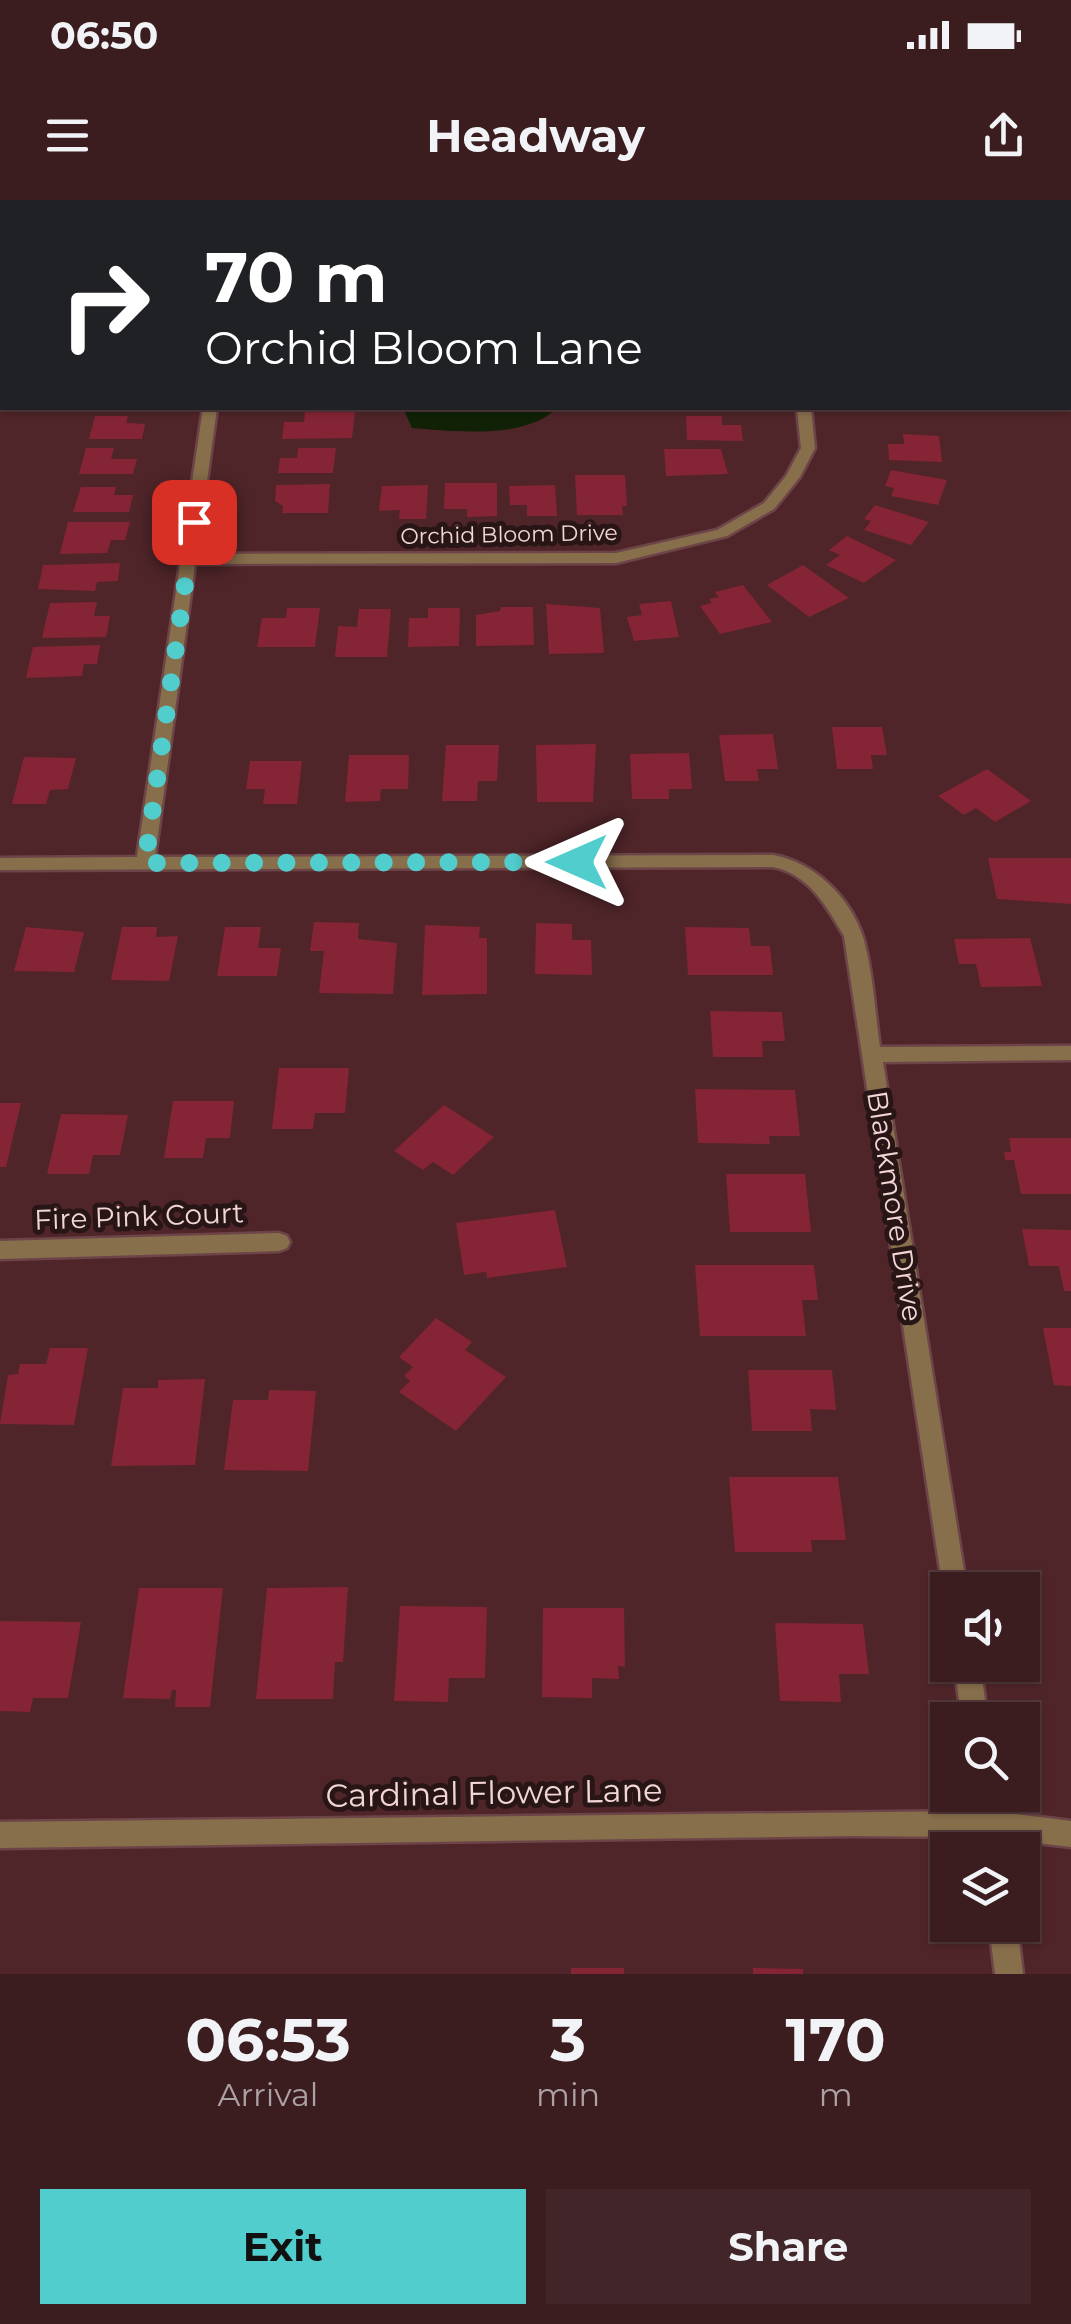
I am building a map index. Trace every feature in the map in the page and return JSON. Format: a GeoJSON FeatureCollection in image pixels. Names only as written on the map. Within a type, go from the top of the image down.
{"type":"FeatureCollection","features":[{"type":"Feature","properties":{"kind":"street"},"geometry":{"type":"LineString","coordinates":[[0,864],[145,863],[210,410]]}},
{"type":"Feature","properties":{"kind":"street","name":"Orchid Bloom Drive"},"geometry":{"type":"LineString","coordinates":[[188,560],[616,558],[682,544],[748,520],[778,497],[808,448],[804,410]]}},
{"type":"Feature","properties":{"kind":"street","name":"Blackmore Drive"},"geometry":{"type":"LineString","coordinates":[[145,863],[774,860],[788,862],[812,879],[833,900],[852,936],[952,1572]]}},
{"type":"Feature","properties":{"kind":"street"},"geometry":{"type":"LineString","coordinates":[[871,1055],[1071,1054]]}},
{"type":"Feature","properties":{"kind":"street","name":"Fire Pink Court"},"geometry":{"type":"LineString","coordinates":[[0,1250],[279,1242]]}},
{"type":"Feature","properties":{"kind":"street","name":"Cardinal Flower Lane"},"geometry":{"type":"LineString","coordinates":[[1040,1835],[1071,1834]]}},
{"type":"Feature","properties":{"kind":"street","name":"Cardinal Flower Lane"},"geometry":{"type":"LineString","coordinates":[[0,1836],[930,1837]]}},
{"type":"Feature","properties":{"kind":"street"},"geometry":{"type":"LineString","coordinates":[[1004,1942],[1009,1974]]}},
{"type":"Feature","properties":{"kind":"shaded area"},"geometry":{"type":"Polygon","coordinates":[[[404,410],[554,410],[527,425],[508,429],[412,428],[404,410]]]}},
{"type":"Feature","properties":{"kind":"building"},"geometry":{"type":"Polygon","coordinates":[[[305,412],[355,412],[352,438],[282,439],[284,422],[304,422],[305,412]]]}},
{"type":"Feature","properties":{"kind":"building"},"geometry":{"type":"Polygon","coordinates":[[[95,416],[128,416],[126,423],[145,424],[142,439],[89,439],[95,416]]]}},
{"type":"Feature","properties":{"kind":"building"},"geometry":{"type":"Polygon","coordinates":[[[686,416],[722,416],[722,425],[741,425],[743,441],[687,440],[686,416]]]}},
{"type":"Feature","properties":{"kind":"building"},"geometry":{"type":"Polygon","coordinates":[[[903,434],[939,436],[942,462],[889,460],[888,444],[904,444],[903,434]]]}},
{"type":"Feature","properties":{"kind":"building"},"geometry":{"type":"Polygon","coordinates":[[[86,448],[114,448],[111,459],[137,459],[133,474],[79,474],[86,448]]]}},
{"type":"Feature","properties":{"kind":"building"},"geometry":{"type":"Polygon","coordinates":[[[298,448],[336,448],[333,473],[278,473],[280,458],[297,458],[298,448]]]}},
{"type":"Feature","properties":{"kind":"building"},"geometry":{"type":"Polygon","coordinates":[[[664,449],[721,449],[728,474],[666,476],[664,449]]]}},
{"type":"Feature","properties":{"kind":"building"},"geometry":{"type":"Polygon","coordinates":[[[891,470],[947,480],[938,505],[891,496],[894,488],[885,486],[891,470]]]}},
{"type":"Feature","properties":{"kind":"building"},"geometry":{"type":"Polygon","coordinates":[[[575,475],[625,475],[627,506],[622,506],[623,515],[577,515],[575,475]]]}},
{"type":"Feature","properties":{"kind":"building"},"geometry":{"type":"Polygon","coordinates":[[[445,483],[497,483],[497,516],[467,517],[467,509],[444,509],[445,483]]]}},
{"type":"Feature","properties":{"kind":"building"},"geometry":{"type":"Polygon","coordinates":[[[330,484],[328,513],[282,513],[283,506],[275,501],[276,485],[330,484]]]}},
{"type":"Feature","properties":{"kind":"building"},"geometry":{"type":"Polygon","coordinates":[[[428,485],[426,519],[399,519],[400,510],[379,511],[382,486],[428,485]]]}},
{"type":"Feature","properties":{"kind":"building"},"geometry":{"type":"Polygon","coordinates":[[[555,485],[557,516],[527,516],[527,505],[510,505],[509,486],[555,485]]]}},
{"type":"Feature","properties":{"kind":"building"},"geometry":{"type":"Polygon","coordinates":[[[81,487],[116,487],[114,495],[133,495],[129,512],[73,512],[81,487]]]}},
{"type":"Feature","properties":{"kind":"building"},"geometry":{"type":"Polygon","coordinates":[[[875,505],[929,522],[911,545],[864,530],[871,521],[864,519],[875,505]]]}},
{"type":"Feature","properties":{"kind":"building"},"geometry":{"type":"Polygon","coordinates":[[[68,522],[130,522],[125,540],[111,540],[107,553],[60,554],[68,522]]]}},
{"type":"Feature","properties":{"kind":"building"},"geometry":{"type":"Polygon","coordinates":[[[847,536],[896,560],[864,583],[826,565],[840,555],[829,550],[847,536]]]}},
{"type":"Feature","properties":{"kind":"building"},"geometry":{"type":"Polygon","coordinates":[[[120,563],[118,581],[97,582],[95,591],[38,589],[43,565],[120,563]]]}},
{"type":"Feature","properties":{"kind":"building"},"geometry":{"type":"Polygon","coordinates":[[[803,565],[849,598],[809,617],[767,585],[803,565]]]}},
{"type":"Feature","properties":{"kind":"building"},"geometry":{"type":"Polygon","coordinates":[[[743,585],[772,622],[720,634],[700,606],[719,597],[715,592],[743,585]]]}},
{"type":"Feature","properties":{"kind":"building"},"geometry":{"type":"Polygon","coordinates":[[[671,601],[679,637],[634,641],[627,617],[642,615],[639,604],[671,601]]]}},
{"type":"Feature","properties":{"kind":"building"},"geometry":{"type":"Polygon","coordinates":[[[97,602],[94,616],[110,616],[106,637],[42,638],[50,603],[97,602]]]}},
{"type":"Feature","properties":{"kind":"building"},"geometry":{"type":"Polygon","coordinates":[[[546,604],[600,608],[604,653],[549,654],[546,604]]]}},
{"type":"Feature","properties":{"kind":"building"},"geometry":{"type":"Polygon","coordinates":[[[501,607],[533,607],[534,645],[476,646],[476,615],[500,611],[501,607]]]}},
{"type":"Feature","properties":{"kind":"building"},"geometry":{"type":"Polygon","coordinates":[[[287,608],[320,608],[315,647],[257,647],[262,618],[286,618],[287,608]]]}},
{"type":"Feature","properties":{"kind":"building"},"geometry":{"type":"Polygon","coordinates":[[[428,608],[460,608],[459,646],[408,647],[409,618],[428,618],[428,608]]]}},
{"type":"Feature","properties":{"kind":"building"},"geometry":{"type":"Polygon","coordinates":[[[359,609],[391,609],[387,657],[335,657],[338,626],[357,627],[359,609]]]}},
{"type":"Feature","properties":{"kind":"building"},"geometry":{"type":"Polygon","coordinates":[[[100,645],[97,664],[84,664],[82,676],[26,678],[33,647],[100,645]]]}},
{"type":"Feature","properties":{"kind":"building"},"geometry":{"type":"Polygon","coordinates":[[[832,727],[882,727],[887,755],[871,755],[873,769],[837,769],[832,727]]]}},
{"type":"Feature","properties":{"kind":"building"},"geometry":{"type":"Polygon","coordinates":[[[773,734],[778,769],[757,769],[759,781],[725,781],[719,735],[773,734]]]}},
{"type":"Feature","properties":{"kind":"building"},"geometry":{"type":"Polygon","coordinates":[[[596,744],[593,802],[537,802],[536,745],[596,744]]]}},
{"type":"Feature","properties":{"kind":"building"},"geometry":{"type":"Polygon","coordinates":[[[446,745],[499,745],[497,781],[478,781],[477,801],[442,801],[446,745]]]}},
{"type":"Feature","properties":{"kind":"building"},"geometry":{"type":"Polygon","coordinates":[[[689,753],[692,789],[669,789],[669,799],[632,799],[630,754],[689,753]]]}},
{"type":"Feature","properties":{"kind":"building"},"geometry":{"type":"Polygon","coordinates":[[[349,755],[409,755],[408,789],[381,789],[380,801],[345,802],[349,755]]]}},
{"type":"Feature","properties":{"kind":"building"},"geometry":{"type":"Polygon","coordinates":[[[24,757],[76,758],[68,789],[50,790],[46,804],[12,804],[24,757]]]}},
{"type":"Feature","properties":{"kind":"building"},"geometry":{"type":"Polygon","coordinates":[[[250,761],[302,761],[297,804],[263,804],[265,789],[246,789],[250,761]]]}},
{"type":"Feature","properties":{"kind":"building"},"geometry":{"type":"Polygon","coordinates":[[[987,769],[1031,801],[995,822],[976,808],[964,815],[938,796],[987,769]]]}},
{"type":"Feature","properties":{"kind":"building"},"geometry":{"type":"Polygon","coordinates":[[[988,858],[1071,858],[1071,904],[997,899],[988,858]]]}},
{"type":"Feature","properties":{"kind":"building"},"geometry":{"type":"Polygon","coordinates":[[[314,922],[359,923],[358,939],[397,943],[393,994],[319,993],[324,951],[310,951],[314,922]]]}},
{"type":"Feature","properties":{"kind":"building"},"geometry":{"type":"Polygon","coordinates":[[[536,923],[572,924],[572,940],[591,940],[592,975],[535,974],[536,923]]]}},
{"type":"Feature","properties":{"kind":"building"},"geometry":{"type":"Polygon","coordinates":[[[425,925],[480,927],[479,938],[487,938],[487,994],[422,995],[425,925]]]}},
{"type":"Feature","properties":{"kind":"building"},"geometry":{"type":"Polygon","coordinates":[[[26,927],[84,932],[74,972],[14,971],[26,927]]]}},
{"type":"Feature","properties":{"kind":"building"},"geometry":{"type":"Polygon","coordinates":[[[122,927],[157,927],[156,937],[178,936],[169,981],[111,980],[122,927]]]}},
{"type":"Feature","properties":{"kind":"building"},"geometry":{"type":"Polygon","coordinates":[[[225,927],[261,927],[258,948],[281,948],[277,976],[217,976],[225,927]]]}},
{"type":"Feature","properties":{"kind":"building"},"geometry":{"type":"Polygon","coordinates":[[[685,927],[749,928],[751,946],[770,946],[773,975],[688,975],[685,927]]]}},
{"type":"Feature","properties":{"kind":"building"},"geometry":{"type":"Polygon","coordinates":[[[1030,938],[1042,986],[981,987],[976,964],[959,964],[954,939],[1030,938]]]}},
{"type":"Feature","properties":{"kind":"building"},"geometry":{"type":"Polygon","coordinates":[[[710,1011],[782,1012],[785,1041],[762,1041],[763,1057],[713,1057],[710,1011]]]}},
{"type":"Feature","properties":{"kind":"building"},"geometry":{"type":"Polygon","coordinates":[[[279,1068],[349,1068],[345,1113],[315,1113],[313,1129],[272,1129],[279,1068]]]}},
{"type":"Feature","properties":{"kind":"building"},"geometry":{"type":"Polygon","coordinates":[[[695,1089],[795,1090],[800,1136],[769,1136],[770,1144],[698,1143],[695,1089]]]}},
{"type":"Feature","properties":{"kind":"building"},"geometry":{"type":"Polygon","coordinates":[[[173,1101],[234,1101],[230,1138],[206,1138],[203,1158],[164,1158],[173,1101]]]}},
{"type":"Feature","properties":{"kind":"building"},"geometry":{"type":"Polygon","coordinates":[[[0,1103],[21,1103],[6,1167],[0,1167],[0,1103]]]}},
{"type":"Feature","properties":{"kind":"building"},"geometry":{"type":"Polygon","coordinates":[[[444,1105],[494,1137],[453,1175],[433,1162],[423,1170],[394,1151],[444,1105]]]}},
{"type":"Feature","properties":{"kind":"building"},"geometry":{"type":"Polygon","coordinates":[[[61,1114],[128,1115],[120,1155],[93,1155],[89,1174],[47,1174],[61,1114]]]}},
{"type":"Feature","properties":{"kind":"building"},"geometry":{"type":"Polygon","coordinates":[[[1009,1138],[1071,1138],[1071,1194],[1021,1194],[1014,1160],[1005,1160],[1004,1152],[1011,1152],[1009,1138]]]}},
{"type":"Feature","properties":{"kind":"building"},"geometry":{"type":"Polygon","coordinates":[[[726,1174],[805,1174],[811,1232],[730,1232],[726,1174]]]}},
{"type":"Feature","properties":{"kind":"building"},"geometry":{"type":"Polygon","coordinates":[[[555,1210],[567,1267],[487,1278],[486,1272],[464,1275],[456,1223],[555,1210]]]}},
{"type":"Feature","properties":{"kind":"building"},"geometry":{"type":"Polygon","coordinates":[[[1022,1229],[1071,1230],[1071,1291],[1064,1291],[1059,1266],[1029,1266],[1022,1229]]]}},
{"type":"Feature","properties":{"kind":"building"},"geometry":{"type":"Polygon","coordinates":[[[695,1265],[814,1265],[818,1300],[802,1300],[806,1336],[700,1336],[695,1265]]]}},
{"type":"Feature","properties":{"kind":"building"},"geometry":{"type":"Polygon","coordinates":[[[436,1318],[472,1342],[465,1350],[506,1377],[456,1431],[399,1392],[410,1381],[404,1376],[413,1367],[399,1357],[436,1318]]]}},
{"type":"Feature","properties":{"kind":"building"},"geometry":{"type":"Polygon","coordinates":[[[1043,1328],[1071,1328],[1071,1386],[1054,1385],[1043,1328]]]}},
{"type":"Feature","properties":{"kind":"building"},"geometry":{"type":"Polygon","coordinates":[[[50,1348],[88,1348],[74,1425],[0,1424],[8,1375],[18,1374],[20,1364],[46,1364],[50,1348]]]}},
{"type":"Feature","properties":{"kind":"building"},"geometry":{"type":"Polygon","coordinates":[[[748,1370],[832,1370],[836,1410],[810,1409],[812,1431],[752,1431],[748,1370]]]}},
{"type":"Feature","properties":{"kind":"building"},"geometry":{"type":"Polygon","coordinates":[[[205,1379],[195,1465],[111,1466],[123,1388],[158,1388],[158,1380],[205,1379]]]}},
{"type":"Feature","properties":{"kind":"building"},"geometry":{"type":"Polygon","coordinates":[[[269,1390],[316,1391],[308,1471],[224,1470],[233,1400],[268,1400],[269,1390]]]}},
{"type":"Feature","properties":{"kind":"building"},"geometry":{"type":"Polygon","coordinates":[[[729,1477],[838,1477],[846,1540],[811,1540],[812,1552],[735,1552],[729,1477]]]}},
{"type":"Feature","properties":{"kind":"building"},"geometry":{"type":"Polygon","coordinates":[[[348,1587],[343,1662],[335,1662],[333,1699],[256,1699],[267,1588],[348,1587]]]}},
{"type":"Feature","properties":{"kind":"building"},"geometry":{"type":"Polygon","coordinates":[[[139,1588],[223,1588],[210,1707],[175,1707],[176,1690],[172,1690],[170,1699],[123,1698],[139,1588]]]}},
{"type":"Feature","properties":{"kind":"building"},"geometry":{"type":"Polygon","coordinates":[[[400,1606],[487,1607],[485,1678],[449,1678],[448,1702],[394,1701],[400,1606]]]}},
{"type":"Feature","properties":{"kind":"building"},"geometry":{"type":"Polygon","coordinates":[[[543,1608],[624,1608],[625,1667],[618,1666],[619,1679],[592,1678],[592,1698],[542,1697],[543,1608]]]}},
{"type":"Feature","properties":{"kind":"building"},"geometry":{"type":"Polygon","coordinates":[[[0,1621],[81,1622],[68,1698],[33,1698],[30,1712],[0,1711],[0,1621]]]}},
{"type":"Feature","properties":{"kind":"building"},"geometry":{"type":"Polygon","coordinates":[[[775,1623],[863,1624],[869,1674],[839,1674],[841,1702],[780,1701],[775,1623]]]}},
{"type":"Feature","properties":{"kind":"building"},"geometry":{"type":"Polygon","coordinates":[[[571,1968],[624,1968],[624,1974],[571,1974],[571,1968]]]}},
{"type":"Feature","properties":{"kind":"building"},"geometry":{"type":"Polygon","coordinates":[[[753,1968],[803,1969],[803,1974],[753,1974],[753,1968]]]}},
{"type":"Feature","properties":{"kind":"route"},"geometry":{"type":"LineString","coordinates":[[194,522],[145,863],[577,862]]}}]}
